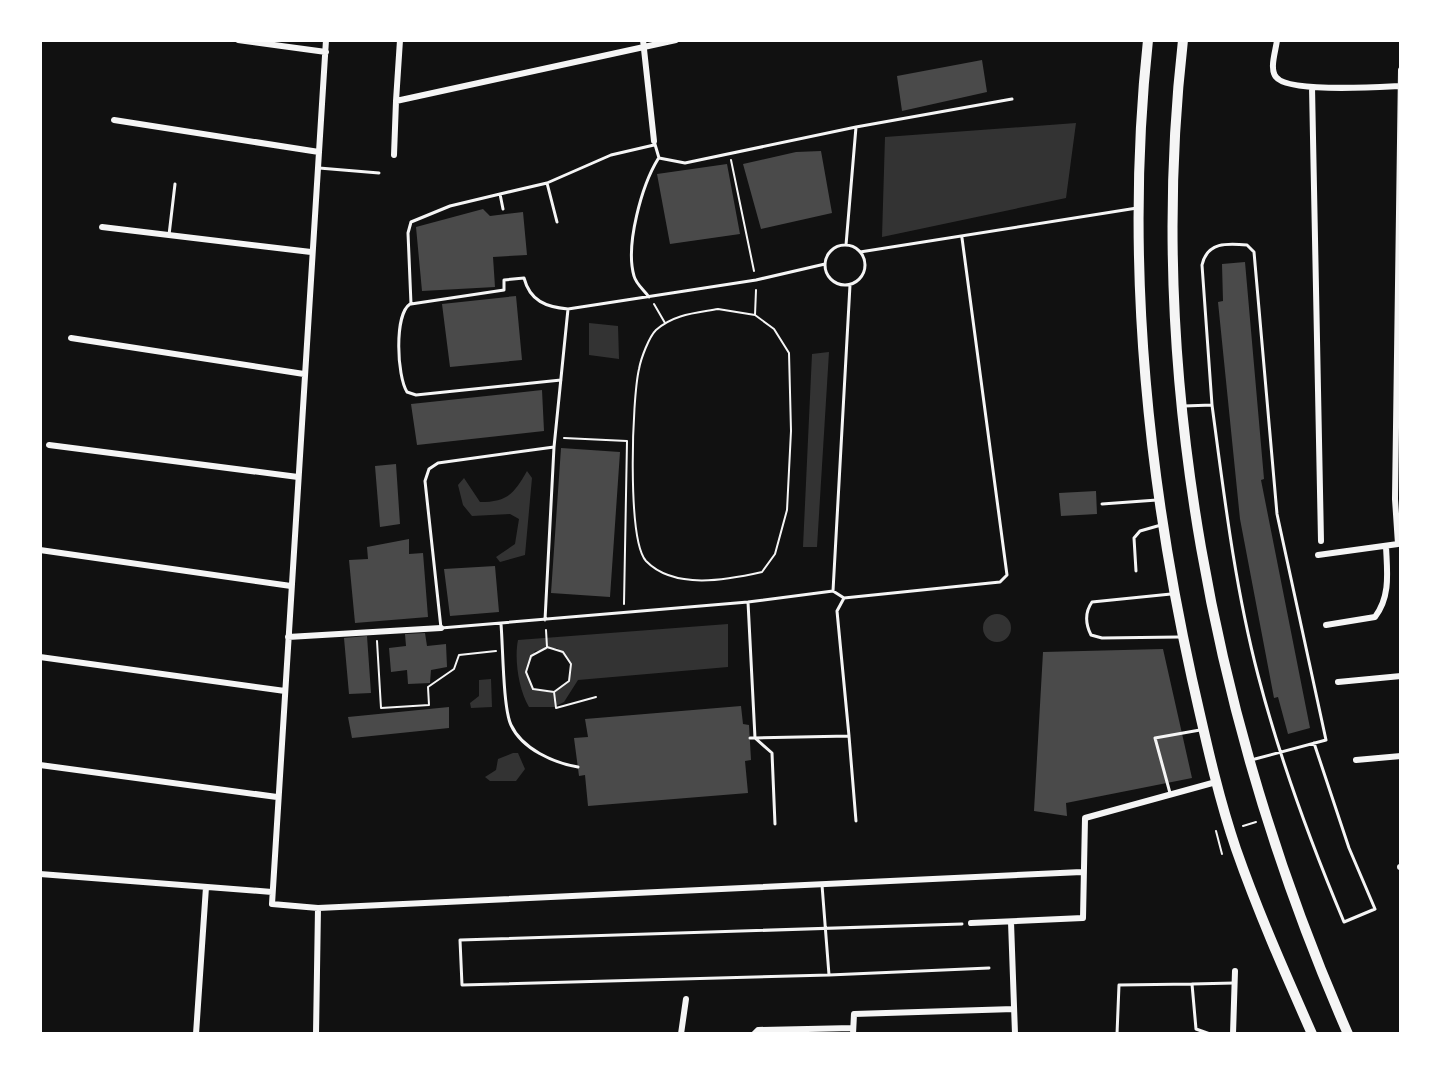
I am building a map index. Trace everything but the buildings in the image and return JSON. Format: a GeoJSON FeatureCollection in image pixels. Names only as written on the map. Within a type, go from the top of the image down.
{"type":"FeatureCollection","features":[{"type":"Feature","properties":{"kind":"main road"},"geometry":{"type":"LineString","coordinates":[[1148,40],[1138,208],[1140,295],[1163,524],[1174,594],[1216,782],[1261,914],[1312,1034]]}},
{"type":"Feature","properties":{"kind":"main road"},"geometry":{"type":"LineString","coordinates":[[1183,40],[1172,199],[1184,406],[1210,590],[1247,761],[1283,871],[1348,1034]]}},
{"type":"Feature","properties":{"kind":"street"},"geometry":{"type":"LineString","coordinates":[[238,40],[326,52]]}},
{"type":"Feature","properties":{"kind":"street"},"geometry":{"type":"LineString","coordinates":[[326,40],[272,904],[318,908],[1082,872]]}},
{"type":"Feature","properties":{"kind":"street"},"geometry":{"type":"LineString","coordinates":[[394,155],[400,40]]}},
{"type":"Feature","properties":{"kind":"street"},"geometry":{"type":"LineString","coordinates":[[396,101],[644,44],[676,40]]}},
{"type":"Feature","properties":{"kind":"street"},"geometry":{"type":"LineString","coordinates":[[1277,40],[1275,77],[1284,83],[1312,87],[1400,86]]}},
{"type":"Feature","properties":{"kind":"street"},"geometry":{"type":"LineString","coordinates":[[644,44],[654,143]]}},
{"type":"Feature","properties":{"kind":"street"},"geometry":{"type":"LineString","coordinates":[[1318,555],[1400,544],[1401,70]]}},
{"type":"Feature","properties":{"kind":"street"},"geometry":{"type":"LineString","coordinates":[[1312,87],[1321,541]]}},
{"type":"Feature","properties":{"kind":"street"},"geometry":{"type":"LineString","coordinates":[[114,120],[319,152]]}},
{"type":"Feature","properties":{"kind":"street"},"geometry":{"type":"LineString","coordinates":[[102,227],[311,252]]}},
{"type":"Feature","properties":{"kind":"street"},"geometry":{"type":"LineString","coordinates":[[71,338],[304,374]]}},
{"type":"Feature","properties":{"kind":"street"},"geometry":{"type":"LineString","coordinates":[[49,445],[298,477]]}},
{"type":"Feature","properties":{"kind":"street"},"geometry":{"type":"LineString","coordinates":[[1326,625],[1375,617],[1384,606],[1388,586],[1386,546]]}},
{"type":"Feature","properties":{"kind":"street"},"geometry":{"type":"LineString","coordinates":[[40,550],[291,586]]}},
{"type":"Feature","properties":{"kind":"street"},"geometry":{"type":"LineString","coordinates":[[288,637],[441,628]]}},
{"type":"Feature","properties":{"kind":"street"},"geometry":{"type":"LineString","coordinates":[[40,657],[285,691]]}},
{"type":"Feature","properties":{"kind":"street"},"geometry":{"type":"LineString","coordinates":[[1338,682],[1401,676]]}},
{"type":"Feature","properties":{"kind":"street"},"geometry":{"type":"LineString","coordinates":[[1356,760],[1401,756]]}},
{"type":"Feature","properties":{"kind":"street"},"geometry":{"type":"LineString","coordinates":[[40,765],[277,797]]}},
{"type":"Feature","properties":{"kind":"street"},"geometry":{"type":"LineString","coordinates":[[971,923],[1083,918],[1085,818],[1216,782]]}},
{"type":"Feature","properties":{"kind":"street"},"geometry":{"type":"LineString","coordinates":[[40,874],[272,892]]}},
{"type":"Feature","properties":{"kind":"street"},"geometry":{"type":"LineString","coordinates":[[196,1034],[206,887]]}},
{"type":"Feature","properties":{"kind":"street"},"geometry":{"type":"LineString","coordinates":[[316,1034],[318,908]]}},
{"type":"Feature","properties":{"kind":"street"},"geometry":{"type":"LineString","coordinates":[[1011,922],[1015,1034]]}},
{"type":"Feature","properties":{"kind":"street"},"geometry":{"type":"LineString","coordinates":[[1233,1034],[1235,971]]}},
{"type":"Feature","properties":{"kind":"street"},"geometry":{"type":"LineString","coordinates":[[681,1034],[686,999]]}},
{"type":"Feature","properties":{"kind":"street"},"geometry":{"type":"LineString","coordinates":[[754,1034],[758,1030],[853,1031],[854,1014],[1014,1009]]}},
{"type":"Feature","properties":{"kind":"lane"},"geometry":{"type":"LineString","coordinates":[[659,158],[685,163],[856,127],[1012,99]]}},
{"type":"Feature","properties":{"kind":"lane"},"geometry":{"type":"LineString","coordinates":[[846,245],[856,127]]}},
{"type":"Feature","properties":{"kind":"lane"},"geometry":{"type":"LineString","coordinates":[[411,304],[408,233],[411,222],[450,206],[547,183],[611,155],[654,143],[659,158],[642,188],[633,262],[633,274],[649,297]]}},
{"type":"Feature","properties":{"kind":"lane"},"geometry":{"type":"LineString","coordinates":[[318,168],[379,173]]}},
{"type":"Feature","properties":{"kind":"lane"},"geometry":{"type":"LineString","coordinates":[[547,183],[557,222]]}},
{"type":"Feature","properties":{"kind":"lane"},"geometry":{"type":"LineString","coordinates":[[169,235],[175,184]]}},
{"type":"Feature","properties":{"kind":"lane"},"geometry":{"type":"LineString","coordinates":[[500,194],[503,209]]}},
{"type":"Feature","properties":{"kind":"lane"},"geometry":{"type":"LineString","coordinates":[[846,245],[860,252],[1138,208]]}},
{"type":"Feature","properties":{"kind":"lane"},"geometry":{"type":"LineString","coordinates":[[554,447],[438,463],[429,469],[425,481],[441,628],[748,602],[833,591],[844,598],[1000,582],[1007,575],[962,238]]}},
{"type":"Feature","properties":{"kind":"lane"},"geometry":{"type":"LineString","coordinates":[[846,245],[829,253],[825,264],[832,281],[850,285]]}},
{"type":"Feature","properties":{"kind":"lane"},"geometry":{"type":"LineString","coordinates":[[1247,761],[1279,752],[1314,743],[1326,740],[1277,514],[1254,252],[1247,245],[1214,246],[1205,253],[1202,265],[1212,405],[1248,630],[1279,752],[1314,851],[1344,922],[1375,909],[1346,840],[1314,743]]}},
{"type":"Feature","properties":{"kind":"lane"},"geometry":{"type":"LineString","coordinates":[[833,591],[850,285],[865,271],[860,252]]}},
{"type":"Feature","properties":{"kind":"lane"},"geometry":{"type":"LineString","coordinates":[[561,380],[416,395],[407,392],[401,379],[402,312],[411,304],[504,290],[504,280],[524,278],[534,297],[547,307],[568,309],[756,280],[825,264]]}},
{"type":"Feature","properties":{"kind":"lane"},"geometry":{"type":"LineString","coordinates":[[545,620],[554,437],[568,309]]}},
{"type":"Feature","properties":{"kind":"lane"},"geometry":{"type":"LineString","coordinates":[[1184,406],[1212,405]]}},
{"type":"Feature","properties":{"kind":"lane"},"geometry":{"type":"LineString","coordinates":[[1102,504],[1161,500]]}},
{"type":"Feature","properties":{"kind":"lane"},"geometry":{"type":"LineString","coordinates":[[1136,571],[1134,538],[1140,531],[1163,524]]}},
{"type":"Feature","properties":{"kind":"lane"},"geometry":{"type":"LineString","coordinates":[[1174,594],[1092,602],[1087,610],[1087,627],[1091,635],[1102,638],[1183,637]]}},
{"type":"Feature","properties":{"kind":"lane"},"geometry":{"type":"LineString","coordinates":[[844,598],[837,611],[856,821]]}},
{"type":"Feature","properties":{"kind":"lane"},"geometry":{"type":"LineString","coordinates":[[748,602],[752,738]]}},
{"type":"Feature","properties":{"kind":"lane"},"geometry":{"type":"LineString","coordinates":[[501,624],[510,723],[521,740],[536,750],[560,764],[578,767]]}},
{"type":"Feature","properties":{"kind":"lane"},"geometry":{"type":"LineString","coordinates":[[1170,793],[1155,738],[1204,730]]}},
{"type":"Feature","properties":{"kind":"lane"},"geometry":{"type":"LineString","coordinates":[[752,738],[849,736]]}},
{"type":"Feature","properties":{"kind":"lane"},"geometry":{"type":"LineString","coordinates":[[752,738],[772,753],[775,824]]}},
{"type":"Feature","properties":{"kind":"lane"},"geometry":{"type":"LineString","coordinates":[[822,884],[829,975]]}},
{"type":"Feature","properties":{"kind":"lane"},"geometry":{"type":"LineString","coordinates":[[962,924],[460,940],[462,985],[989,968]]}},
{"type":"Feature","properties":{"kind":"lane"},"geometry":{"type":"LineString","coordinates":[[1117,1034],[1119,985],[1234,983]]}},
{"type":"Feature","properties":{"kind":"lane"},"geometry":{"type":"LineString","coordinates":[[1192,984],[1196,1029],[1210,1034]]}},
{"type":"Feature","properties":{"kind":"path"},"geometry":{"type":"LineString","coordinates":[[730,155],[756,280],[755,315]]}},
{"type":"Feature","properties":{"kind":"path"},"geometry":{"type":"LineString","coordinates":[[649,297],[666,324]]}},
{"type":"Feature","properties":{"kind":"path"},"geometry":{"type":"LineString","coordinates":[[718,309],[755,315],[774,329],[789,353],[787,510],[775,554],[762,572],[724,581],[669,577],[644,560],[635,534],[632,475],[639,368],[654,332],[666,324],[676,317],[718,309]]}},
{"type":"Feature","properties":{"kind":"path"},"geometry":{"type":"LineString","coordinates":[[554,437],[627,441],[624,613]]}},
{"type":"Feature","properties":{"kind":"path"},"geometry":{"type":"LineString","coordinates":[[545,620],[547,647]]}},
{"type":"Feature","properties":{"kind":"path"},"geometry":{"type":"LineString","coordinates":[[377,632],[381,708],[429,705],[428,687],[454,669],[459,655],[504,650]]}},
{"type":"Feature","properties":{"kind":"path"},"geometry":{"type":"LineString","coordinates":[[547,647],[563,652],[571,664],[569,681],[554,692],[533,689],[526,672],[531,656],[547,647]]}},
{"type":"Feature","properties":{"kind":"path"},"geometry":{"type":"LineString","coordinates":[[554,692],[556,708],[596,697]]}},
{"type":"Feature","properties":{"kind":"path"},"geometry":{"type":"LineString","coordinates":[[1233,830],[1258,821]]}},
{"type":"Feature","properties":{"kind":"path"},"geometry":{"type":"LineString","coordinates":[[1220,834],[1216,831],[1222,854]]}},
{"type":"Feature","properties":{"kind":"shaded area"},"geometry":{"type":"Polygon","coordinates":[[[1076,123],[1066,198],[882,237],[885,137],[1076,123]]]}},
{"type":"Feature","properties":{"kind":"shaded area"},"geometry":{"type":"Polygon","coordinates":[[[589,323],[618,326],[619,359],[589,355],[589,323]]]}},
{"type":"Feature","properties":{"kind":"shaded area"},"geometry":{"type":"Polygon","coordinates":[[[829,352],[817,547],[803,547],[812,354],[829,352]]]}},
{"type":"Feature","properties":{"kind":"shaded area"},"geometry":{"type":"Polygon","coordinates":[[[527,471],[532,478],[525,555],[500,562],[496,557],[515,544],[519,519],[510,514],[472,516],[463,505],[458,485],[464,478],[480,502],[497,500],[514,491],[527,471]]]}},
{"type":"Feature","properties":{"kind":"shaded area"},"geometry":{"type":"Polygon","coordinates":[[[997,614],[1007,618],[1011,628],[1007,638],[997,642],[987,638],[983,628],[987,618],[997,614]]]}},
{"type":"Feature","properties":{"kind":"shaded area"},"geometry":{"type":"Polygon","coordinates":[[[728,624],[728,667],[578,680],[564,702],[556,706],[554,693],[569,681],[571,664],[557,648],[535,651],[526,672],[533,689],[553,693],[555,707],[529,707],[522,692],[517,666],[518,640],[728,624]]]}},
{"type":"Feature","properties":{"kind":"shaded area"},"geometry":{"type":"Polygon","coordinates":[[[491,679],[492,707],[471,708],[470,703],[479,696],[479,680],[491,679]]]}},
{"type":"Feature","properties":{"kind":"shaded area"},"geometry":{"type":"Polygon","coordinates":[[[518,753],[525,769],[516,781],[490,781],[485,777],[496,770],[498,759],[518,753]]]}}]}
